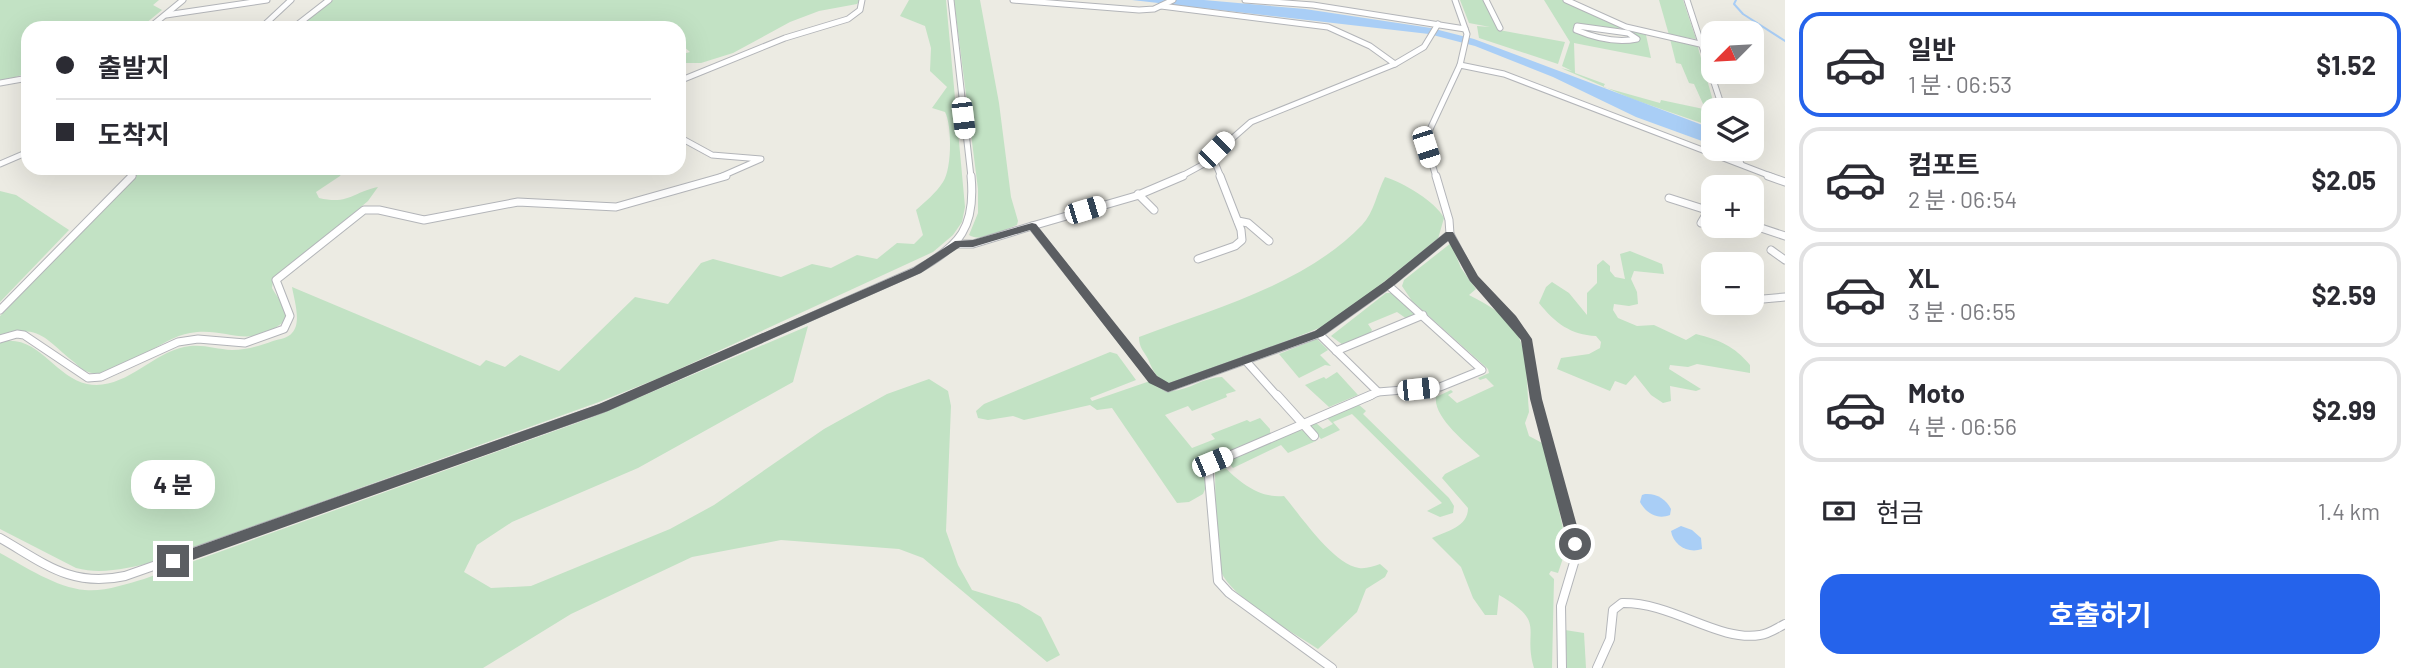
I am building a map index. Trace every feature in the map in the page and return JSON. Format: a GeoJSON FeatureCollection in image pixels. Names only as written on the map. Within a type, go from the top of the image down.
{"type":"FeatureCollection","features":[{"type":"Feature","properties":{"kind":"street"},"geometry":{"type":"LineString","coordinates":[[158,21],[183,0]]}},
{"type":"Feature","properties":{"kind":"street"},"geometry":{"type":"LineString","coordinates":[[166,15],[267,0]]}},
{"type":"Feature","properties":{"kind":"street"},"geometry":{"type":"LineString","coordinates":[[268,21],[291,0]]}},
{"type":"Feature","properties":{"kind":"street"},"geometry":{"type":"LineString","coordinates":[[302,21],[329,0]]}},
{"type":"Feature","properties":{"kind":"street"},"geometry":{"type":"LineString","coordinates":[[686,78],[785,38],[848,19],[860,10],[862,0]]}},
{"type":"Feature","properties":{"kind":"street"},"geometry":{"type":"LineString","coordinates":[[0,538],[63,573],[86,580],[109,579],[147,570],[603,408],[917,270],[958,244],[972,215],[972,189],[951,0]]}},
{"type":"Feature","properties":{"kind":"street"},"geometry":{"type":"LineString","coordinates":[[1013,0],[1139,10],[1173,0]]}},
{"type":"Feature","properties":{"kind":"street"},"geometry":{"type":"LineString","coordinates":[[1245,0],[1313,5],[1466,31]]}},
{"type":"Feature","properties":{"kind":"street"},"geometry":{"type":"LineString","coordinates":[[1455,0],[1466,31],[1460,65],[1425,140],[1450,220],[1450,234],[1474,278],[1512,319],[1526,339],[1536,399],[1575,544],[1576,556],[1561,606],[1562,668]]}},
{"type":"Feature","properties":{"kind":"street"},"geometry":{"type":"LineString","coordinates":[[1486,0],[1500,28]]}},
{"type":"Feature","properties":{"kind":"street"},"geometry":{"type":"LineString","coordinates":[[1566,0],[1626,27],[1700,44]]}},
{"type":"Feature","properties":{"kind":"street"},"geometry":{"type":"LineString","coordinates":[[1688,0],[1719,98]]}},
{"type":"Feature","properties":{"kind":"street"},"geometry":{"type":"LineString","coordinates":[[1163,5],[1328,27],[1370,46],[1395,64]]}},
{"type":"Feature","properties":{"kind":"street"},"geometry":{"type":"LineString","coordinates":[[1616,32],[1630,34],[1637,39],[1629,41],[1584,33],[1575,28],[1582,26],[1616,32],[1626,27]]}},
{"type":"Feature","properties":{"kind":"street"},"geometry":{"type":"LineString","coordinates":[[958,244],[973,244],[1138,194],[1183,177],[1197,169],[1227,139],[1252,121],[1395,64],[1424,47],[1437,27]]}},
{"type":"Feature","properties":{"kind":"street"},"geometry":{"type":"LineString","coordinates":[[1460,65],[1504,75],[1785,182]]}},
{"type":"Feature","properties":{"kind":"street"},"geometry":{"type":"LineString","coordinates":[[0,83],[21,79]]}},
{"type":"Feature","properties":{"kind":"street"},"geometry":{"type":"LineString","coordinates":[[0,339],[17,334],[24,335],[89,378],[99,377],[115,373],[176,343],[204,338],[241,342],[284,329],[289,324],[290,313],[286,299],[277,291],[276,280],[364,210],[379,210],[424,220],[518,202],[616,207],[728,175],[761,159],[712,155],[686,141]]}},
{"type":"Feature","properties":{"kind":"street"},"geometry":{"type":"LineString","coordinates":[[0,164],[21,155]]}},
{"type":"Feature","properties":{"kind":"street"},"geometry":{"type":"LineString","coordinates":[[1198,259],[1240,243],[1241,230],[1212,155]]}},
{"type":"Feature","properties":{"kind":"street"},"geometry":{"type":"LineString","coordinates":[[0,310],[132,175]]}},
{"type":"Feature","properties":{"kind":"street"},"geometry":{"type":"LineString","coordinates":[[1138,194],[1154,210]]}},
{"type":"Feature","properties":{"kind":"street"},"geometry":{"type":"LineString","coordinates":[[1669,198],[1701,208]]}},
{"type":"Feature","properties":{"kind":"street"},"geometry":{"type":"LineString","coordinates":[[1238,221],[1248,223],[1269,241]]}},
{"type":"Feature","properties":{"kind":"street"},"geometry":{"type":"LineString","coordinates":[[1032,226],[1142,366],[1160,385],[1168,388],[1319,334],[1388,285],[1450,234]]}},
{"type":"Feature","properties":{"kind":"street"},"geometry":{"type":"LineString","coordinates":[[1764,229],[1785,236]]}},
{"type":"Feature","properties":{"kind":"street"},"geometry":{"type":"LineString","coordinates":[[1771,250],[1785,260]]}},
{"type":"Feature","properties":{"kind":"street"},"geometry":{"type":"LineString","coordinates":[[1332,668],[1314,652],[1229,593],[1218,581],[1215,572],[1209,465],[1378,392],[1440,387],[1482,370],[1388,285]]}},
{"type":"Feature","properties":{"kind":"street"},"geometry":{"type":"LineString","coordinates":[[1764,299],[1785,297]]}},
{"type":"Feature","properties":{"kind":"street"},"geometry":{"type":"LineString","coordinates":[[1336,351],[1423,315]]}},
{"type":"Feature","properties":{"kind":"street"},"geometry":{"type":"LineString","coordinates":[[1319,334],[1378,392]]}},
{"type":"Feature","properties":{"kind":"street"},"geometry":{"type":"LineString","coordinates":[[1245,360],[1314,436]]}},
{"type":"Feature","properties":{"kind":"street"},"geometry":{"type":"LineString","coordinates":[[1597,668],[1610,639],[1614,610],[1622,603],[1649,603],[1725,631],[1745,635],[1759,635],[1785,624]]}},
{"type":"Feature","properties":{"kind":"green space"},"geometry":{"type":"Polygon","coordinates":[[[0,0],[159,0],[153,5],[162,10],[149,21],[21,21],[21,75],[0,82],[0,0]]]}},
{"type":"Feature","properties":{"kind":"green space"},"geometry":{"type":"Polygon","coordinates":[[[333,0],[860,0],[857,4],[819,11],[790,22],[733,53],[701,63],[686,63],[686,53],[690,52],[686,49],[686,21],[307,21],[333,0]]]}},
{"type":"Feature","properties":{"kind":"green space"},"geometry":{"type":"Polygon","coordinates":[[[909,0],[946,0],[965,207],[962,222],[953,235],[933,252],[664,376],[599,402],[154,562],[105,571],[76,568],[0,529],[0,342],[25,344],[36,349],[75,380],[100,385],[125,377],[184,347],[242,349],[288,336],[295,329],[296,323],[292,287],[480,366],[486,360],[505,367],[520,355],[559,371],[635,297],[668,304],[701,263],[713,259],[781,277],[812,264],[831,268],[857,255],[877,259],[897,243],[914,244],[923,235],[916,210],[937,190],[946,176],[950,136],[945,112],[932,108],[947,87],[930,71],[931,48],[925,26],[900,16],[909,0]]]}},
{"type":"Feature","properties":{"kind":"green space"},"geometry":{"type":"Polygon","coordinates":[[[954,0],[980,0],[999,103],[1011,197],[1018,221],[1017,225],[980,238],[969,235],[978,213],[978,189],[954,0]]]}},
{"type":"Feature","properties":{"kind":"green space"},"geometry":{"type":"Polygon","coordinates":[[[1460,0],[1484,0],[1499,30],[1565,42],[1558,64],[1479,38],[1477,26],[1490,27],[1469,23],[1460,0]]]}},
{"type":"Feature","properties":{"kind":"green space"},"geometry":{"type":"Polygon","coordinates":[[[1544,0],[1562,0],[1621,27],[1615,30],[1573,26],[1581,34],[1632,43],[1639,41],[1621,31],[1626,29],[1646,35],[1651,58],[1574,43],[1575,73],[1605,84],[1603,86],[1561,68],[1572,71],[1562,66],[1570,42],[1544,0]]]}},
{"type":"Feature","properties":{"kind":"green space"},"geometry":{"type":"Polygon","coordinates":[[[1659,0],[1683,0],[1696,39],[1669,35],[1659,0]]]}},
{"type":"Feature","properties":{"kind":"green space"},"geometry":{"type":"Polygon","coordinates":[[[1670,39],[1697,44],[1701,58],[1701,84],[1708,84],[1712,98],[1701,99],[1694,84],[1689,83],[1681,64],[1676,63],[1670,39]]]}},
{"type":"Feature","properties":{"kind":"green space"},"geometry":{"type":"Polygon","coordinates":[[[1607,88],[1660,103],[1661,100],[1701,108],[1701,123],[1607,88]]]}},
{"type":"Feature","properties":{"kind":"green space"},"geometry":{"type":"Polygon","coordinates":[[[136,175],[341,175],[316,192],[319,198],[329,200],[344,199],[378,187],[368,201],[273,281],[272,288],[284,306],[286,320],[260,335],[190,333],[178,336],[115,370],[92,373],[80,367],[41,335],[24,331],[0,335],[0,316],[136,175]]]}},
{"type":"Feature","properties":{"kind":"green space"},"geometry":{"type":"Polygon","coordinates":[[[1385,177],[1418,193],[1440,212],[1444,218],[1438,239],[1332,323],[1177,384],[1158,377],[1141,347],[1139,337],[1257,293],[1313,264],[1339,246],[1362,225],[1385,177]]]}},
{"type":"Feature","properties":{"kind":"green space"},"geometry":{"type":"Polygon","coordinates":[[[0,191],[16,195],[69,230],[0,302],[0,191]]]}},
{"type":"Feature","properties":{"kind":"green space"},"geometry":{"type":"Polygon","coordinates":[[[1451,243],[1461,268],[1476,289],[1469,295],[1504,318],[1521,342],[1529,412],[1525,423],[1529,436],[1544,444],[1567,546],[1558,573],[1551,571],[1549,574],[1554,579],[1552,668],[1534,668],[1530,627],[1523,613],[1499,595],[1497,615],[1485,615],[1473,598],[1461,567],[1432,538],[1461,524],[1468,508],[1442,478],[1480,456],[1445,421],[1436,405],[1436,397],[1451,390],[1453,392],[1448,395],[1457,403],[1494,386],[1486,378],[1478,378],[1489,373],[1488,369],[1412,301],[1402,286],[1404,280],[1451,243]]]}},
{"type":"Feature","properties":{"kind":"green space"},"geometry":{"type":"Polygon","coordinates":[[[1630,251],[1662,264],[1664,274],[1634,271],[1631,279],[1637,292],[1638,304],[1614,304],[1613,310],[1618,318],[1637,326],[1654,325],[1686,340],[1696,334],[1719,341],[1744,358],[1750,365],[1750,373],[1697,364],[1688,367],[1670,365],[1669,369],[1701,389],[1696,391],[1670,386],[1671,401],[1663,403],[1651,395],[1635,375],[1626,385],[1615,381],[1610,391],[1557,369],[1561,358],[1589,354],[1600,348],[1601,342],[1596,336],[1564,327],[1551,316],[1539,303],[1546,287],[1552,282],[1569,293],[1587,315],[1587,293],[1597,283],[1597,265],[1603,260],[1610,266],[1615,277],[1625,279],[1620,254],[1630,251]]]}},
{"type":"Feature","properties":{"kind":"green space"},"geometry":{"type":"Polygon","coordinates":[[[1386,293],[1393,293],[1417,313],[1407,319],[1397,312],[1368,324],[1372,330],[1370,334],[1343,345],[1331,336],[1386,293]]]}},
{"type":"Feature","properties":{"kind":"green space"},"geometry":{"type":"Polygon","coordinates":[[[808,326],[793,382],[638,468],[512,522],[477,545],[464,572],[491,588],[531,586],[670,529],[714,505],[824,429],[887,394],[929,379],[948,391],[951,406],[946,531],[958,565],[972,590],[1019,604],[1041,617],[1060,655],[1047,662],[923,558],[899,549],[781,540],[692,557],[571,614],[483,668],[0,668],[0,553],[41,576],[85,590],[100,590],[144,579],[588,419],[808,326]]]}},
{"type":"Feature","properties":{"kind":"green space"},"geometry":{"type":"Polygon","coordinates":[[[1317,339],[1328,350],[1320,355],[1331,366],[1325,365],[1299,378],[1279,354],[1317,339]]]}},
{"type":"Feature","properties":{"kind":"green space"},"geometry":{"type":"Polygon","coordinates":[[[1110,352],[1117,354],[1136,380],[1090,398],[1092,401],[1150,381],[1159,388],[1177,390],[1222,377],[1236,391],[1192,411],[1188,406],[1165,415],[1192,448],[1215,439],[1211,434],[1247,420],[1250,422],[1260,418],[1270,429],[1270,434],[1203,463],[1206,487],[1203,494],[1189,502],[1177,503],[1112,408],[1097,410],[1090,405],[1024,420],[1013,416],[988,420],[978,418],[976,411],[984,404],[1110,352]]]}},
{"type":"Feature","properties":{"kind":"green space"},"geometry":{"type":"Polygon","coordinates":[[[1337,372],[1358,395],[1329,407],[1305,385],[1324,377],[1326,379],[1337,372]]]}},
{"type":"Feature","properties":{"kind":"green space"},"geometry":{"type":"Polygon","coordinates":[[[1358,404],[1366,411],[1363,414],[1449,498],[1454,506],[1453,513],[1440,517],[1427,511],[1442,503],[1352,414],[1333,422],[1340,430],[1321,439],[1309,426],[1316,423],[1323,429],[1333,424],[1327,418],[1358,404]]]}},
{"type":"Feature","properties":{"kind":"green space"},"geometry":{"type":"Polygon","coordinates":[[[1297,429],[1308,432],[1316,441],[1288,453],[1281,445],[1233,468],[1226,460],[1297,429]]]}},
{"type":"Feature","properties":{"kind":"green space"},"geometry":{"type":"Polygon","coordinates":[[[1220,462],[1249,487],[1266,494],[1284,496],[1318,538],[1349,565],[1362,568],[1380,564],[1388,571],[1385,577],[1366,589],[1357,612],[1318,649],[1249,603],[1236,592],[1221,571],[1215,508],[1215,472],[1220,462]]]}},
{"type":"Feature","properties":{"kind":"green space"},"geometry":{"type":"Polygon","coordinates":[[[1565,630],[1584,633],[1586,668],[1567,668],[1565,630]]]}},
{"type":"Feature","properties":{"kind":"water"},"geometry":{"type":"Polygon","coordinates":[[[1132,0],[1204,0],[1305,9],[1431,28],[1474,39],[1701,124],[1701,141],[1636,117],[1553,77],[1475,46],[1429,34],[1132,0]]]}},
{"type":"Feature","properties":{"kind":"water"},"geometry":{"type":"Polygon","coordinates":[[[1645,494],[1657,496],[1669,505],[1670,515],[1656,516],[1645,509],[1640,502],[1645,494]]]}},
{"type":"Feature","properties":{"kind":"water"},"geometry":{"type":"Polygon","coordinates":[[[1681,526],[1692,530],[1701,538],[1702,549],[1687,549],[1678,544],[1671,531],[1681,526]]]}},
{"type":"Feature","properties":{"kind":"waterway"},"geometry":{"type":"LineString","coordinates":[[1736,0],[1734,4],[1743,14],[1785,41]]}},
{"type":"Feature","properties":{"kind":"route"},"geometry":{"type":"LineString","coordinates":[[173,561],[603,408],[917,270],[958,244],[973,244],[1032,226],[1142,366],[1160,385],[1168,388],[1319,334],[1388,285],[1450,234],[1474,278],[1519,327],[1526,339],[1536,399],[1575,544]]}}]}
